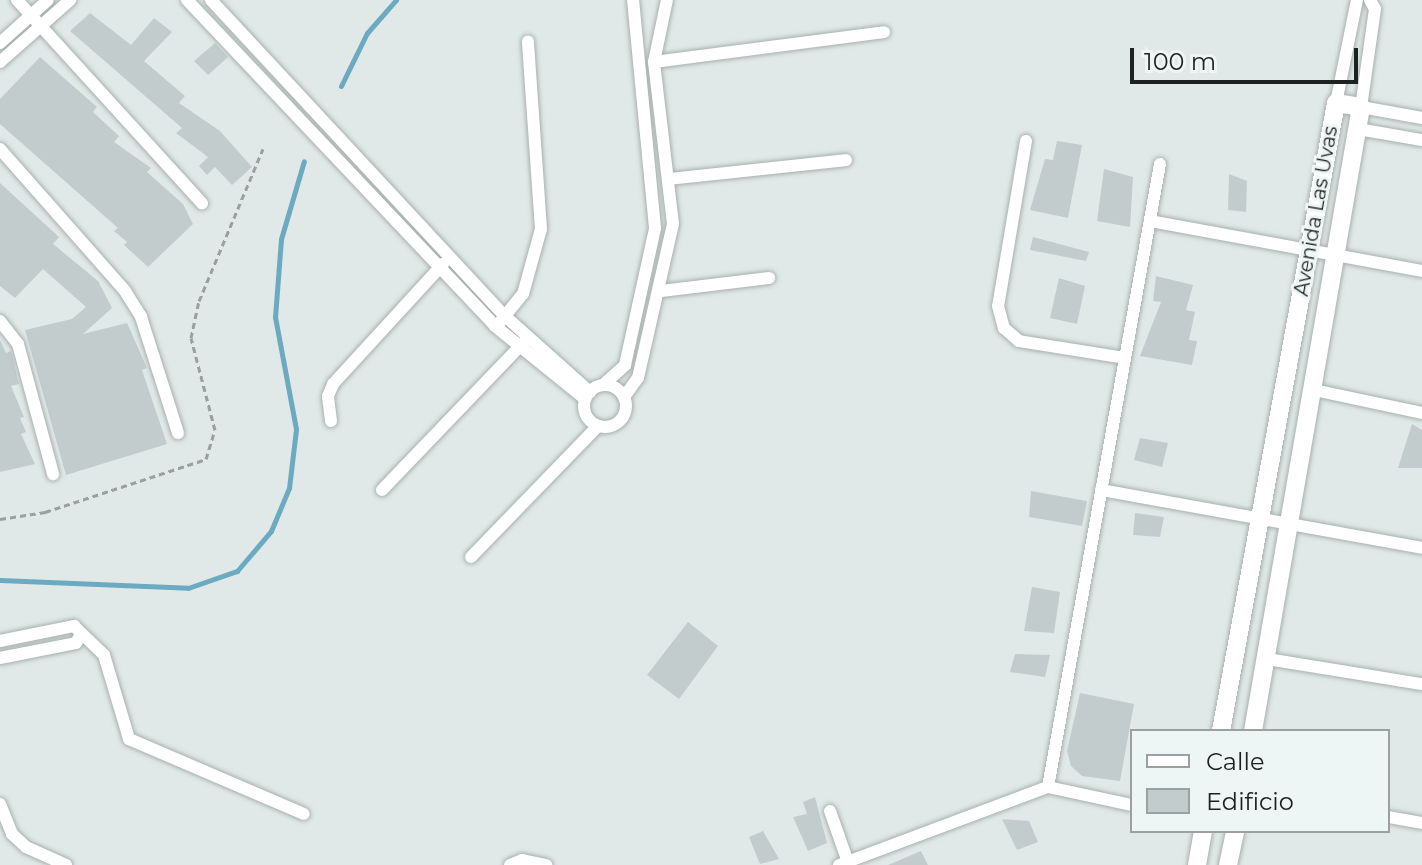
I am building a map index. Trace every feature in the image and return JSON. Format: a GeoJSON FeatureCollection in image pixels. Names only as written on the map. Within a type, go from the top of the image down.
{"type":"FeatureCollection","features":[{"type":"Feature","properties":{"kind":"street"},"geometry":{"type":"LineString","coordinates":[[17,0],[202,203]]}},
{"type":"Feature","properties":{"kind":"street"},"geometry":{"type":"LineString","coordinates":[[0,43],[48,0]]}},
{"type":"Feature","properties":{"kind":"street"},"geometry":{"type":"LineString","coordinates":[[0,62],[70,0]]}},
{"type":"Feature","properties":{"kind":"street"},"geometry":{"type":"LineString","coordinates":[[187,0],[495,326],[518,348],[588,396]]}},
{"type":"Feature","properties":{"kind":"street"},"geometry":{"type":"LineString","coordinates":[[211,0],[506,317],[588,396]]}},
{"type":"Feature","properties":{"kind":"street"},"geometry":{"type":"LineString","coordinates":[[598,426],[585,412],[588,396],[625,365],[655,228],[633,0]]}},
{"type":"Feature","properties":{"kind":"street"},"geometry":{"type":"LineString","coordinates":[[471,557],[598,426],[619,423],[626,411],[624,397],[638,378],[661,291],[673,224],[654,62],[667,0]]}},
{"type":"Feature","properties":{"kind":"street"},"geometry":{"type":"LineString","coordinates":[[1336,103],[1357,0]]}},
{"type":"Feature","properties":{"kind":"street"},"geometry":{"type":"LineString","coordinates":[[1370,0],[1375,9],[1361,107],[1422,118]]}},
{"type":"Feature","properties":{"kind":"street"},"geometry":{"type":"LineString","coordinates":[[654,62],[884,32]]}},
{"type":"Feature","properties":{"kind":"street"},"geometry":{"type":"LineString","coordinates":[[495,326],[523,294],[541,229],[528,41]]}},
{"type":"Feature","properties":{"kind":"street","name":"Avenida Las Uvas"},"geometry":{"type":"LineString","coordinates":[[1221,729],[1336,103],[1361,107],[1253,729]]}},
{"type":"Feature","properties":{"kind":"street"},"geometry":{"type":"LineString","coordinates":[[1358,129],[1422,140]]}},
{"type":"Feature","properties":{"kind":"street"},"geometry":{"type":"LineString","coordinates":[[1026,141],[998,306],[1004,328],[1019,341],[1125,358]]}},
{"type":"Feature","properties":{"kind":"street"},"geometry":{"type":"LineString","coordinates":[[0,149],[125,291],[141,317],[178,433]]}},
{"type":"Feature","properties":{"kind":"street"},"geometry":{"type":"LineString","coordinates":[[669,179],[846,160]]}},
{"type":"Feature","properties":{"kind":"street"},"geometry":{"type":"LineString","coordinates":[[1048,787],[1160,164]]}},
{"type":"Feature","properties":{"kind":"street"},"geometry":{"type":"LineString","coordinates":[[404,230],[417,219]]}},
{"type":"Feature","properties":{"kind":"street"},"geometry":{"type":"LineString","coordinates":[[1150,221],[1422,271]]}},
{"type":"Feature","properties":{"kind":"street"},"geometry":{"type":"LineString","coordinates":[[331,421],[328,396],[333,384],[451,257]]}},
{"type":"Feature","properties":{"kind":"street"},"geometry":{"type":"LineString","coordinates":[[661,291],[769,278]]}},
{"type":"Feature","properties":{"kind":"street"},"geometry":{"type":"LineString","coordinates":[[0,321],[18,344],[53,474]]}},
{"type":"Feature","properties":{"kind":"street"},"geometry":{"type":"LineString","coordinates":[[382,490],[529,338]]}},
{"type":"Feature","properties":{"kind":"street"},"geometry":{"type":"LineString","coordinates":[[603,385],[624,397]]}},
{"type":"Feature","properties":{"kind":"street"},"geometry":{"type":"LineString","coordinates":[[1314,390],[1422,413]]}},
{"type":"Feature","properties":{"kind":"street"},"geometry":{"type":"LineString","coordinates":[[1101,490],[1422,548]]}},
{"type":"Feature","properties":{"kind":"street"},"geometry":{"type":"LineString","coordinates":[[0,641],[74,626],[104,655],[129,739],[304,814]]}},
{"type":"Feature","properties":{"kind":"street"},"geometry":{"type":"LineString","coordinates":[[0,658],[76,643],[81,634]]}},
{"type":"Feature","properties":{"kind":"street"},"geometry":{"type":"LineString","coordinates":[[1267,659],[1422,684]]}},
{"type":"Feature","properties":{"kind":"street"},"geometry":{"type":"LineString","coordinates":[[830,811],[845,864],[1048,787],[1130,805]]}},
{"type":"Feature","properties":{"kind":"street"},"geometry":{"type":"LineString","coordinates":[[0,804],[12,834],[26,847],[66,865]]}},
{"type":"Feature","properties":{"kind":"street"},"geometry":{"type":"LineString","coordinates":[[1390,817],[1422,823]]}},
{"type":"Feature","properties":{"kind":"street"},"geometry":{"type":"LineString","coordinates":[[1197,865],[1203,833]]}},
{"type":"Feature","properties":{"kind":"street"},"geometry":{"type":"LineString","coordinates":[[1228,865],[1235,833]]}},
{"type":"Feature","properties":{"kind":"street"},"geometry":{"type":"LineString","coordinates":[[510,865],[522,860],[546,865]]}},
{"type":"Feature","properties":{"kind":"building"},"geometry":{"type":"Polygon","coordinates":[[[90,13],[131,45],[154,18],[172,32],[144,61],[185,96],[179,103],[220,131],[252,167],[232,185],[215,167],[207,175],[199,166],[208,157],[176,133],[182,128],[70,31],[90,13]]]}},
{"type":"Feature","properties":{"kind":"building"},"geometry":{"type":"Polygon","coordinates":[[[215,43],[228,57],[208,75],[194,61],[215,43]]]}},
{"type":"Feature","properties":{"kind":"building"},"geometry":{"type":"Polygon","coordinates":[[[40,57],[97,107],[93,112],[119,136],[114,142],[151,168],[147,172],[183,204],[193,224],[148,267],[124,245],[127,242],[114,231],[118,228],[0,124],[0,99],[40,57]]]}},
{"type":"Feature","properties":{"kind":"building"},"geometry":{"type":"Polygon","coordinates":[[[1057,141],[1082,145],[1068,218],[1030,210],[1045,159],[1053,160],[1057,141]]]}},
{"type":"Feature","properties":{"kind":"building"},"geometry":{"type":"Polygon","coordinates":[[[1104,169],[1133,177],[1130,227],[1097,221],[1104,169]]]}},
{"type":"Feature","properties":{"kind":"building"},"geometry":{"type":"Polygon","coordinates":[[[1229,174],[1247,181],[1246,212],[1228,210],[1229,174]]]}},
{"type":"Feature","properties":{"kind":"building"},"geometry":{"type":"Polygon","coordinates":[[[0,183],[59,237],[53,244],[98,281],[112,308],[83,334],[127,323],[147,368],[142,370],[167,444],[66,475],[25,330],[72,319],[86,307],[43,269],[15,298],[0,286],[0,183]]]}},
{"type":"Feature","properties":{"kind":"building"},"geometry":{"type":"Polygon","coordinates":[[[1033,237],[1089,252],[1086,261],[1030,250],[1033,237]]]}},
{"type":"Feature","properties":{"kind":"building"},"geometry":{"type":"Polygon","coordinates":[[[1156,276],[1193,285],[1186,310],[1195,312],[1189,340],[1197,341],[1192,365],[1140,356],[1161,302],[1153,301],[1156,276]]]}},
{"type":"Feature","properties":{"kind":"building"},"geometry":{"type":"Polygon","coordinates":[[[1059,278],[1085,286],[1077,324],[1050,318],[1059,278]]]}},
{"type":"Feature","properties":{"kind":"building"},"geometry":{"type":"Polygon","coordinates":[[[0,340],[6,353],[11,351],[19,384],[11,386],[24,417],[20,418],[26,432],[21,434],[35,464],[0,472],[0,340]]]}},
{"type":"Feature","properties":{"kind":"building"},"geometry":{"type":"Polygon","coordinates":[[[1412,424],[1422,430],[1422,468],[1398,468],[1412,424]]]}},
{"type":"Feature","properties":{"kind":"building"},"geometry":{"type":"Polygon","coordinates":[[[1140,438],[1168,443],[1162,467],[1134,460],[1140,438]]]}},
{"type":"Feature","properties":{"kind":"building"},"geometry":{"type":"Polygon","coordinates":[[[1031,491],[1087,501],[1082,526],[1029,517],[1031,491]]]}},
{"type":"Feature","properties":{"kind":"building"},"geometry":{"type":"Polygon","coordinates":[[[1135,513],[1164,517],[1160,537],[1133,535],[1135,513]]]}},
{"type":"Feature","properties":{"kind":"building"},"geometry":{"type":"Polygon","coordinates":[[[1032,587],[1060,592],[1054,633],[1024,631],[1032,587]]]}},
{"type":"Feature","properties":{"kind":"building"},"geometry":{"type":"Polygon","coordinates":[[[688,622],[718,646],[679,699],[647,675],[688,622]]]}},
{"type":"Feature","properties":{"kind":"building"},"geometry":{"type":"Polygon","coordinates":[[[1015,654],[1050,655],[1045,677],[1010,672],[1015,654]]]}},
{"type":"Feature","properties":{"kind":"building"},"geometry":{"type":"Polygon","coordinates":[[[1080,693],[1134,704],[1120,781],[1082,776],[1071,766],[1067,751],[1080,693]]]}},
{"type":"Feature","properties":{"kind":"building"},"geometry":{"type":"Polygon","coordinates":[[[815,797],[827,843],[808,851],[793,817],[807,814],[803,802],[815,797]]]}},
{"type":"Feature","properties":{"kind":"building"},"geometry":{"type":"Polygon","coordinates":[[[1002,819],[1029,821],[1038,842],[1017,850],[1002,819]]]}},
{"type":"Feature","properties":{"kind":"building"},"geometry":{"type":"Polygon","coordinates":[[[763,831],[779,859],[760,864],[749,837],[763,831]]]}},
{"type":"Feature","properties":{"kind":"building"},"geometry":{"type":"Polygon","coordinates":[[[921,851],[928,865],[888,865],[921,851]]]}},
{"type":"Feature","properties":{"kind":"waterway"},"geometry":{"type":"LineString","coordinates":[[341,86],[367,33],[396,0]]}},
{"type":"Feature","properties":{"kind":"waterway"},"geometry":{"type":"LineString","coordinates":[[0,580],[188,588],[237,571],[271,531],[289,488],[296,429],[275,317],[281,239],[304,161]]}}]}
